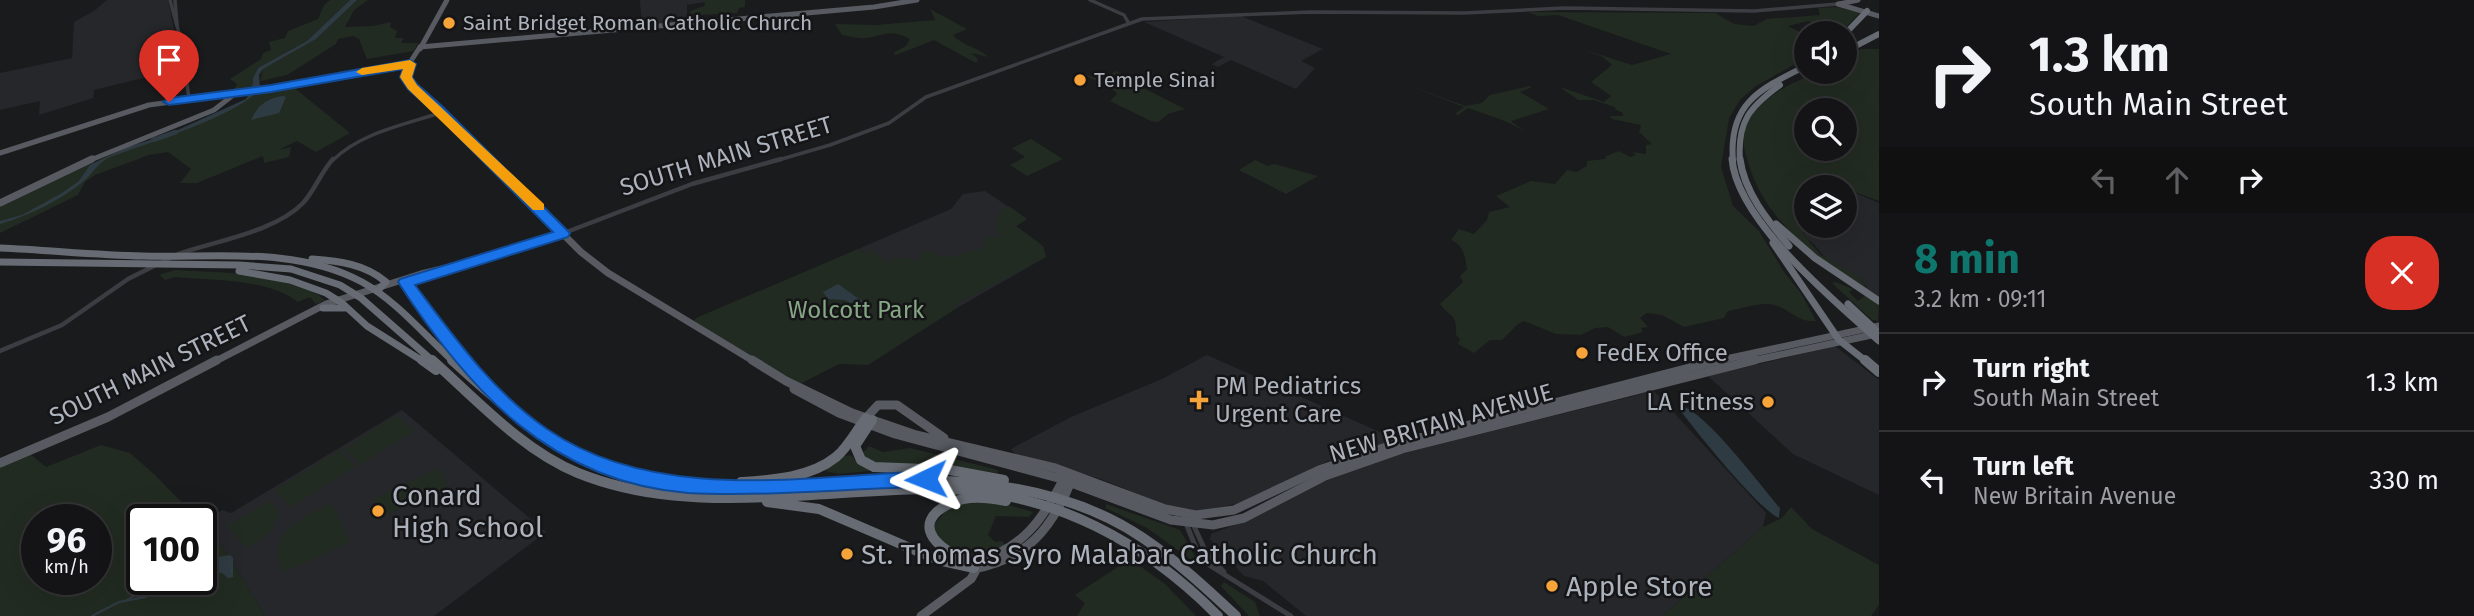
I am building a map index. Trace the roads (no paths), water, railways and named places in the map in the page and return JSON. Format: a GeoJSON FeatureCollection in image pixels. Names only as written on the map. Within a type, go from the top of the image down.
{"type":"FeatureCollection","features":[{"type":"Feature","properties":{"kind":"highway"},"geometry":{"type":"LineString","coordinates":[[1857,22],[1867,12]]}},
{"type":"Feature","properties":{"kind":"highway"},"geometry":{"type":"LineString","coordinates":[[1857,39],[1879,28]]}},
{"type":"Feature","properties":{"kind":"highway"},"geometry":{"type":"LineString","coordinates":[[1857,45],[1879,34]]}},
{"type":"Feature","properties":{"kind":"highway"},"geometry":{"type":"LineString","coordinates":[[1857,46],[1879,39]]}},
{"type":"Feature","properties":{"kind":"highway"},"geometry":{"type":"LineString","coordinates":[[1794,72],[1752,98],[1739,113],[1732,130],[1730,147],[1733,167],[1754,212],[1839,339],[1879,372]]}},
{"type":"Feature","properties":{"kind":"highway"},"geometry":{"type":"LineString","coordinates":[[1794,78],[1767,93],[1745,116],[1738,143],[1739,163],[1745,182],[1762,212],[1785,242],[1879,333]]}},
{"type":"Feature","properties":{"kind":"highway"},"geometry":{"type":"LineString","coordinates":[[1745,182],[1768,215],[1796,243],[1879,301]]}},
{"type":"Feature","properties":{"kind":"highway"},"geometry":{"type":"LineString","coordinates":[[1754,212],[1798,263],[1879,341]]}},
{"type":"Feature","properties":{"kind":"highway"},"geometry":{"type":"LineString","coordinates":[[0,248],[295,258],[344,263],[372,272],[385,280],[382,287]]}},
{"type":"Feature","properties":{"kind":"highway"},"geometry":{"type":"LineString","coordinates":[[264,258],[318,264],[363,282],[544,436],[576,455],[610,469],[662,482],[750,487],[943,479],[994,483],[1123,526],[1163,551],[1203,582],[1237,616]]}},
{"type":"Feature","properties":{"kind":"highway"},"geometry":{"type":"LineString","coordinates":[[0,262],[286,269],[335,283],[360,298],[543,454],[587,476],[646,493],[705,499],[941,489],[1043,498]]}},
{"type":"Feature","properties":{"kind":"highway"},"geometry":{"type":"LineString","coordinates":[[210,266],[301,282],[343,301],[366,325],[451,377]]}},
{"type":"Feature","properties":{"kind":"highway"},"geometry":{"type":"LineString","coordinates":[[405,282],[458,356],[508,407]]}},
{"type":"Feature","properties":{"kind":"highway"},"geometry":{"type":"LineString","coordinates":[[319,309],[343,301]]}},
{"type":"Feature","properties":{"kind":"highway"},"geometry":{"type":"LineString","coordinates":[[682,484],[747,482],[813,470],[837,456],[867,421]]}},
{"type":"Feature","properties":{"kind":"highway"},"geometry":{"type":"LineString","coordinates":[[867,421],[855,447],[860,458],[869,465],[889,469],[965,472],[1021,484],[1043,498]]}},
{"type":"Feature","properties":{"kind":"highway"},"geometry":{"type":"LineString","coordinates":[[751,498],[821,509],[944,561],[974,564]]}},
{"type":"Feature","properties":{"kind":"highway"},"geometry":{"type":"LineString","coordinates":[[974,564],[951,557],[934,543],[931,524],[941,509],[953,502],[973,499],[1043,498]]}},
{"type":"Feature","properties":{"kind":"highway"},"geometry":{"type":"LineString","coordinates":[[1069,508],[1145,553],[1180,579],[1218,616]]}},
{"type":"Feature","properties":{"kind":"main road"},"geometry":{"type":"LineString","coordinates":[[0,153],[127,111],[189,98],[255,90],[410,64],[447,0]]}},
{"type":"Feature","properties":{"kind":"main road"},"geometry":{"type":"LineString","coordinates":[[420,47],[874,7],[917,0]]}},
{"type":"Feature","properties":{"kind":"main road"},"geometry":{"type":"LineString","coordinates":[[1838,4],[1858,0]]}},
{"type":"Feature","properties":{"kind":"main road"},"geometry":{"type":"LineString","coordinates":[[1838,4],[1879,15]]}},
{"type":"Feature","properties":{"kind":"main road","name":"NEW BRITAIN AVENUE"},"geometry":{"type":"LineString","coordinates":[[410,64],[406,73],[407,81],[586,257],[608,273],[786,381],[812,400],[867,421],[1035,472],[1069,477]]}},
{"type":"Feature","properties":{"kind":"main road"},"geometry":{"type":"LineString","coordinates":[[1,202],[110,150],[215,110],[226,104],[237,92]]}},
{"type":"Feature","properties":{"kind":"main road","name":"SOUTH MAIN STREET"},"geometry":{"type":"LineString","coordinates":[[0,463],[108,416],[319,309],[382,287],[563,233]]}},
{"type":"Feature","properties":{"kind":"main road","name":"SOUTH MAIN STREET"},"geometry":{"type":"LineString","coordinates":[[382,287],[422,276]]}},
{"type":"Feature","properties":{"kind":"main road"},"geometry":{"type":"LineString","coordinates":[[1634,385],[1861,334],[1879,327]]}},
{"type":"Feature","properties":{"kind":"main road"},"geometry":{"type":"LineString","coordinates":[[1861,334],[1879,333]]}},
{"type":"Feature","properties":{"kind":"main road","name":"NEW BRITAIN AVENUE"},"geometry":{"type":"LineString","coordinates":[[867,421],[1069,477],[1165,519],[1226,523],[1254,514],[1325,472],[1634,385]]}},
{"type":"Feature","properties":{"kind":"main road","name":"NEW BRITAIN AVENUE"},"geometry":{"type":"LineString","coordinates":[[1188,519],[1221,514],[1398,443],[1634,385]]}},
{"type":"Feature","properties":{"kind":"main road"},"geometry":{"type":"LineString","coordinates":[[867,421],[876,406],[893,404],[931,431],[961,446]]}},
{"type":"Feature","properties":{"kind":"main road"},"geometry":{"type":"LineString","coordinates":[[1398,443],[1409,447]]}},
{"type":"Feature","properties":{"kind":"main road"},"geometry":{"type":"LineString","coordinates":[[974,564],[998,556],[1015,546],[1033,528],[1043,498],[1053,482],[1035,472]]}},
{"type":"Feature","properties":{"kind":"main road"},"geometry":{"type":"LineString","coordinates":[[1043,498],[1069,477]]}},
{"type":"Feature","properties":{"kind":"main road"},"geometry":{"type":"LineString","coordinates":[[974,564],[995,565],[1019,552],[1051,520],[1069,477]]}},
{"type":"Feature","properties":{"kind":"main road"},"geometry":{"type":"LineString","coordinates":[[1254,514],[1255,501]]}},
{"type":"Feature","properties":{"kind":"main road"},"geometry":{"type":"LineString","coordinates":[[921,616],[966,582],[975,573],[974,564]]}},
{"type":"Feature","properties":{"kind":"street"},"geometry":{"type":"LineString","coordinates":[[172,0],[189,98]]}},
{"type":"Feature","properties":{"kind":"street"},"geometry":{"type":"LineString","coordinates":[[1090,0],[1124,15],[1128,22]]}},
{"type":"Feature","properties":{"kind":"street","name":"SOUTH MAIN STREET"},"geometry":{"type":"LineString","coordinates":[[563,233],[698,182],[830,145],[889,123],[922,99],[1103,34],[1128,22],[1162,17],[1322,12],[1457,13],[1564,8],[1754,11],[1838,4]]}},
{"type":"Feature","properties":{"kind":"street"},"geometry":{"type":"LineString","coordinates":[[0,351],[62,325],[143,270],[183,252],[285,216],[304,202],[329,163],[341,152],[361,141],[440,113]]}},
{"type":"Feature","properties":{"kind":"street"},"geometry":{"type":"LineString","coordinates":[[1188,519],[1204,560],[1291,616]]}},
{"type":"Feature","properties":{"kind":"waterway"},"geometry":{"type":"LineString","coordinates":[[153,140],[176,132]]}},
{"type":"Feature","properties":{"kind":"waterway"},"geometry":{"type":"LineString","coordinates":[[127,600],[136,595]]}},
{"type":"Feature","properties":{"kind":"waterway"},"geometry":{"type":"LineString","coordinates":[[92,616],[119,602],[149,595]]}},
{"type":"Feature","properties":{"kind":"place","name":"Saint Bridget Roman Catholic Church"},"geometry":{"type":"Point","coordinates":[449,23]}},
{"type":"Feature","properties":{"kind":"place","name":"Temple Sinai"},"geometry":{"type":"Point","coordinates":[1080,80]}},
{"type":"Feature","properties":{"kind":"place","name":"FedEx Office"},"geometry":{"type":"Point","coordinates":[1582,353]}},
{"type":"Feature","properties":{"kind":"place","name":"PM Pediatrics Urgent Care"},"geometry":{"type":"Point","coordinates":[1199,400]}},
{"type":"Feature","properties":{"kind":"place","name":"LA Fitness"},"geometry":{"type":"Point","coordinates":[1768,402]}},
{"type":"Feature","properties":{"kind":"place","name":"Conard High School"},"geometry":{"type":"Point","coordinates":[378,511]}},
{"type":"Feature","properties":{"kind":"place","name":"St. Thomas Syro Malabar Catholic Church"},"geometry":{"type":"Point","coordinates":[847,554]}},
{"type":"Feature","properties":{"kind":"place","name":"Apple Store"},"geometry":{"type":"Point","coordinates":[1552,586]}},
{"type":"Feature","properties":{"kind":"park label","name":"Wolcott Park"},"geometry":{"type":"Point","coordinates":[856,310]}}]}
